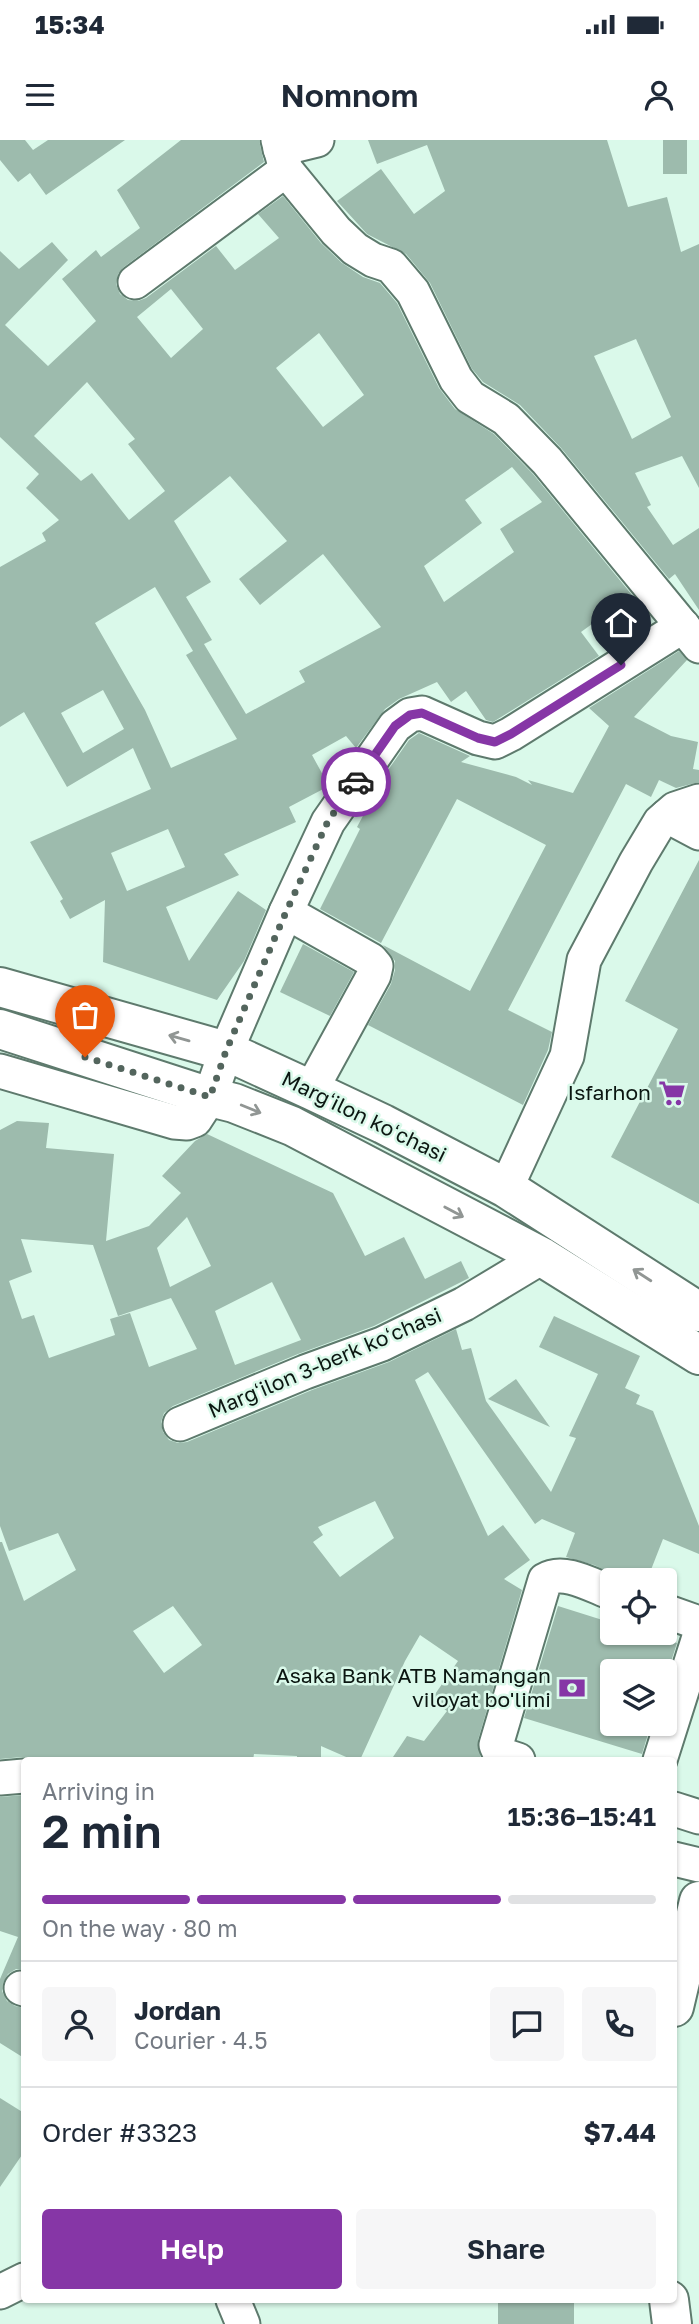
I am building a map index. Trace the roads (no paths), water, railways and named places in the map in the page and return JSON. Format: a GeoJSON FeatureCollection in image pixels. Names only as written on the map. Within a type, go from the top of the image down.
{"type":"FeatureCollection","features":[{"type":"Feature","properties":{"kind":"main road","name":"Margʻilon koʻchasi"},"geometry":{"type":"LineString","coordinates":[[0,987],[226,1051],[311,1090],[506,1188],[699,1312]]}},
{"type":"Feature","properties":{"kind":"main road","name":"Margʻilon koʻchasi"},"geometry":{"type":"LineString","coordinates":[[0,1029],[234,1103],[292,1126],[542,1257],[699,1355]]}},
{"type":"Feature","properties":{"kind":"main road"},"geometry":{"type":"LineString","coordinates":[[677,1994],[699,1902]]}},
{"type":"Feature","properties":{"kind":"main road"},"geometry":{"type":"LineString","coordinates":[[677,2023],[699,2027]]}},
{"type":"Feature","properties":{"kind":"main road"},"geometry":{"type":"LineString","coordinates":[[669,2303],[671,2324]]}},
{"type":"Feature","properties":{"kind":"street"},"geometry":{"type":"LineString","coordinates":[[135,282],[281,153],[317,140]]}},
{"type":"Feature","properties":{"kind":"street"},"geometry":{"type":"LineString","coordinates":[[0,1071],[174,1122],[187,1123],[195,1120],[210,1097],[226,1051],[328,821],[395,726],[410,715],[422,713],[478,738],[495,742],[691,636],[547,461],[506,419],[470,397],[456,379],[413,292],[391,266],[373,260],[355,249],[336,232],[281,153]]}},
{"type":"Feature","properties":{"kind":"street"},"geometry":{"type":"LineString","coordinates":[[506,1188],[567,1056],[584,960],[660,822],[675,809],[699,801]]}},
{"type":"Feature","properties":{"kind":"street"},"geometry":{"type":"LineString","coordinates":[[667,816],[699,833]]}},
{"type":"Feature","properties":{"kind":"street"},"geometry":{"type":"LineString","coordinates":[[286,912],[371,960],[376,966],[374,975],[311,1090]]}},
{"type":"Feature","properties":{"kind":"street","name":"Margʻilon 3-berk koʻchasi"},"geometry":{"type":"LineString","coordinates":[[180,1424],[305,1372],[382,1344],[464,1304],[542,1257]]}},
{"type":"Feature","properties":{"kind":"street"},"geometry":{"type":"LineString","coordinates":[[509,1757],[500,1754],[496,1745],[545,1580],[551,1576],[564,1576],[600,1589]]}},
{"type":"Feature","properties":{"kind":"street"},"geometry":{"type":"LineString","coordinates":[[677,1615],[699,1623]]}},
{"type":"Feature","properties":{"kind":"street"},"geometry":{"type":"LineString","coordinates":[[661,1757],[699,1637]]}},
{"type":"Feature","properties":{"kind":"street"},"geometry":{"type":"LineString","coordinates":[[0,1778],[21,1776]]}},
{"type":"Feature","properties":{"kind":"street"},"geometry":{"type":"LineString","coordinates":[[677,1860],[699,1865]]}},
{"type":"Feature","properties":{"kind":"street"},"geometry":{"type":"LineString","coordinates":[[0,2292],[21,2282]]}},
{"type":"Feature","properties":{"kind":"street"},"geometry":{"type":"LineString","coordinates":[[234,2303],[243,2324]]}},
{"type":"Feature","properties":{"kind":"place","name":"Isfarhon"},"geometry":{"type":"Point","coordinates":[672,1093]}},
{"type":"Feature","properties":{"kind":"place","name":"Asaka Bank ATB Namangan viloyat bo'limi"},"geometry":{"type":"Point","coordinates":[572,1688]}}]}
